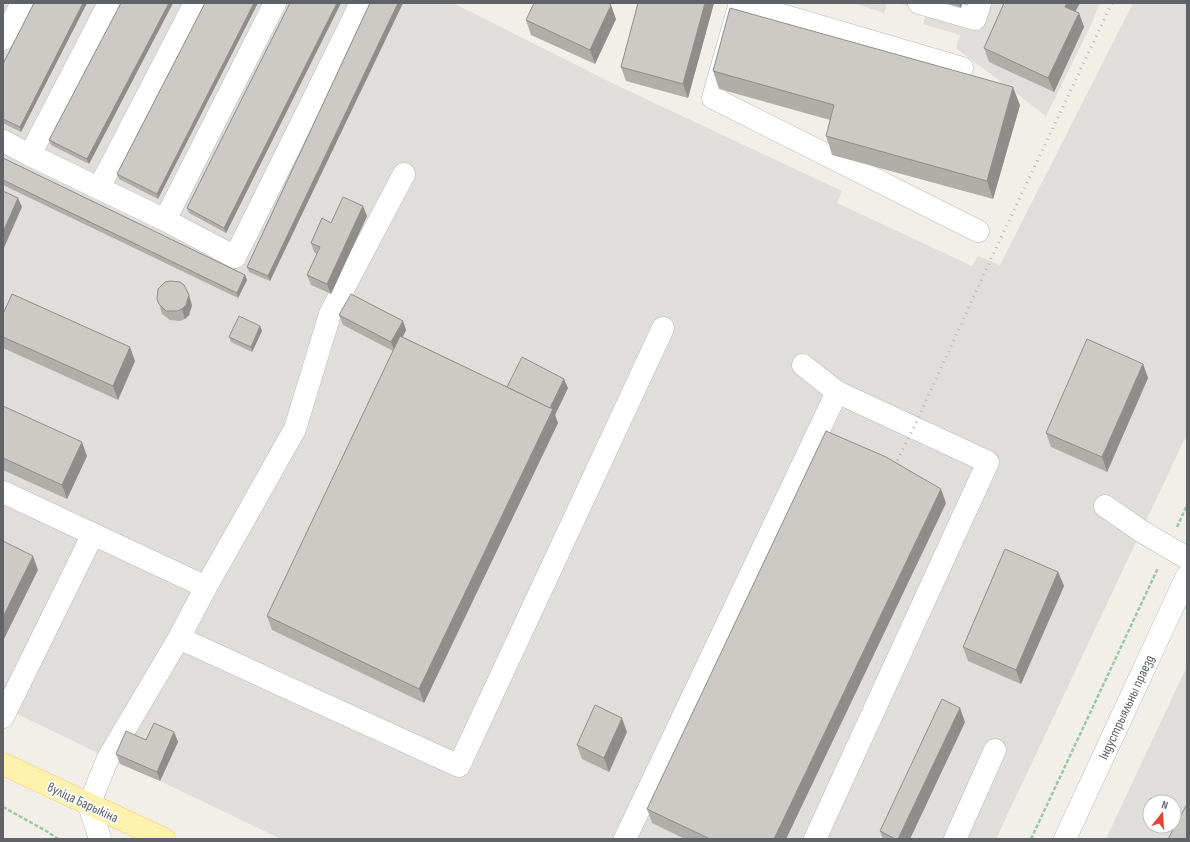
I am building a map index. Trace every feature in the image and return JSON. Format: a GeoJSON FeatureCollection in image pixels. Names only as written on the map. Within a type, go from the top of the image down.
{"type":"FeatureCollection","features":[{"type":"Feature","properties":{"kind":"main road","name":"вуліца Барыкіна"},"geometry":{"type":"LineString","coordinates":[[3,764],[161,839]]}},
{"type":"Feature","properties":{"kind":"street"},"geometry":{"type":"LineString","coordinates":[[3,39],[22,3]]}},
{"type":"Feature","properties":{"kind":"street"},"geometry":{"type":"LineString","coordinates":[[30,155],[109,3]]}},
{"type":"Feature","properties":{"kind":"street"},"geometry":{"type":"LineString","coordinates":[[99,188],[195,3]]}},
{"type":"Feature","properties":{"kind":"street"},"geometry":{"type":"LineString","coordinates":[[165,220],[275,3]]}},
{"type":"Feature","properties":{"kind":"street"},"geometry":{"type":"LineString","coordinates":[[3,141],[165,220],[235,257],[361,3]]}},
{"type":"Feature","properties":{"kind":"street"},"geometry":{"type":"LineString","coordinates":[[962,68],[741,3],[713,98],[978,231]]}},
{"type":"Feature","properties":{"kind":"street"},"geometry":{"type":"LineString","coordinates":[[919,3],[975,19],[980,3]]}},
{"type":"Feature","properties":{"kind":"street"},"geometry":{"type":"LineString","coordinates":[[100,839],[89,805],[108,758],[179,638],[206,586],[295,429],[330,314],[404,174]]}},
{"type":"Feature","properties":{"kind":"street"},"geometry":{"type":"LineString","coordinates":[[179,638],[459,766],[663,328]]}},
{"type":"Feature","properties":{"kind":"street"},"geometry":{"type":"LineString","coordinates":[[803,365],[837,392],[988,462],[814,839]]}},
{"type":"Feature","properties":{"kind":"street"},"geometry":{"type":"LineString","coordinates":[[624,839],[837,392]]}},
{"type":"Feature","properties":{"kind":"street"},"geometry":{"type":"LineString","coordinates":[[3,492],[206,586]]}},
{"type":"Feature","properties":{"kind":"street"},"geometry":{"type":"LineString","coordinates":[[1105,506],[1141,531],[1187,558]]}},
{"type":"Feature","properties":{"kind":"street"},"geometry":{"type":"LineString","coordinates":[[3,718],[93,534]]}},
{"type":"Feature","properties":{"kind":"street","name":"Індустрыяльны праезд"},"geometry":{"type":"LineString","coordinates":[[1065,839],[1187,576]]}},
{"type":"Feature","properties":{"kind":"street"},"geometry":{"type":"LineString","coordinates":[[955,839],[996,750]]}},
{"type":"Feature","properties":{"kind":"path"},"geometry":{"type":"LineString","coordinates":[[1031,839],[1187,505]]}},
{"type":"Feature","properties":{"kind":"path"},"geometry":{"type":"LineString","coordinates":[[3,807],[58,839]]}},
{"type":"Feature","properties":{"kind":"shaded area"},"geometry":{"type":"Polygon","coordinates":[[[3,3],[453,3],[614,84],[842,191],[837,203],[972,266],[978,256],[1000,265],[1133,3],[1187,3],[1187,434],[996,839],[281,839],[3,707],[3,3]]]}},
{"type":"Feature","properties":{"kind":"shaded area"},"geometry":{"type":"Polygon","coordinates":[[[853,3],[887,3],[884,13],[853,3]]]}},
{"type":"Feature","properties":{"kind":"shaded area"},"geometry":{"type":"Polygon","coordinates":[[[898,3],[1100,3],[1091,25],[1046,116],[956,48],[960,35],[923,24],[927,12],[898,3]]]}},
{"type":"Feature","properties":{"kind":"shaded area"},"geometry":{"type":"Polygon","coordinates":[[[1187,666],[1187,839],[1106,839],[1187,666]]]}},
{"type":"Feature","properties":{"kind":"building"},"geometry":{"type":"Polygon","coordinates":[[[34,3],[83,3],[20,127],[3,119],[3,64],[34,3]]]}},
{"type":"Feature","properties":{"kind":"building"},"geometry":{"type":"Polygon","coordinates":[[[121,3],[169,3],[87,159],[49,140],[121,3]]]}},
{"type":"Feature","properties":{"kind":"building"},"geometry":{"type":"Polygon","coordinates":[[[205,3],[254,3],[157,194],[117,174],[205,3]]]}},
{"type":"Feature","properties":{"kind":"building"},"geometry":{"type":"Polygon","coordinates":[[[290,3],[337,3],[224,228],[187,208],[290,3]]]}},
{"type":"Feature","properties":{"kind":"building"},"geometry":{"type":"Polygon","coordinates":[[[370,3],[398,3],[268,276],[247,267],[370,3]]]}},
{"type":"Feature","properties":{"kind":"building"},"geometry":{"type":"Polygon","coordinates":[[[534,3],[608,3],[611,5],[590,50],[526,20],[534,3]]]}},
{"type":"Feature","properties":{"kind":"building"},"geometry":{"type":"Polygon","coordinates":[[[638,3],[705,3],[683,84],[621,67],[638,3]]]}},
{"type":"Feature","properties":{"kind":"building"},"geometry":{"type":"Polygon","coordinates":[[[1004,3],[1067,3],[1065,7],[1079,13],[1048,78],[984,48],[1004,3]]]}},
{"type":"Feature","properties":{"kind":"building"},"geometry":{"type":"Polygon","coordinates":[[[730,8],[1013,87],[987,181],[826,136],[834,105],[713,71],[730,8]]]}},
{"type":"Feature","properties":{"kind":"building"},"geometry":{"type":"Polygon","coordinates":[[[3,158],[245,275],[237,293],[3,180],[3,158]]]}},
{"type":"Feature","properties":{"kind":"building"},"geometry":{"type":"Polygon","coordinates":[[[3,191],[18,198],[3,232],[3,191]]]}},
{"type":"Feature","properties":{"kind":"building"},"geometry":{"type":"Polygon","coordinates":[[[343,197],[363,206],[327,284],[307,275],[320,247],[311,243],[322,218],[331,223],[343,197]]]}},
{"type":"Feature","properties":{"kind":"building"},"geometry":{"type":"Polygon","coordinates":[[[165,282],[180,282],[184,285],[189,295],[186,305],[177,311],[166,311],[159,304],[157,299],[158,289],[165,282]]]}},
{"type":"Feature","properties":{"kind":"building"},"geometry":{"type":"Polygon","coordinates":[[[12,294],[130,347],[113,386],[3,337],[3,314],[12,294]]]}},
{"type":"Feature","properties":{"kind":"building"},"geometry":{"type":"Polygon","coordinates":[[[351,294],[403,321],[391,342],[339,315],[351,294]]]}},
{"type":"Feature","properties":{"kind":"building"},"geometry":{"type":"Polygon","coordinates":[[[239,316],[260,326],[251,347],[229,337],[239,316]]]}},
{"type":"Feature","properties":{"kind":"building"},"geometry":{"type":"Polygon","coordinates":[[[400,336],[553,409],[419,689],[267,616],[400,336]]]}},
{"type":"Feature","properties":{"kind":"building"},"geometry":{"type":"Polygon","coordinates":[[[1087,339],[1143,364],[1102,457],[1046,433],[1087,339]]]}},
{"type":"Feature","properties":{"kind":"building"},"geometry":{"type":"Polygon","coordinates":[[[522,357],[564,379],[550,408],[507,387],[522,357]]]}},
{"type":"Feature","properties":{"kind":"building"},"geometry":{"type":"Polygon","coordinates":[[[3,406],[82,442],[62,485],[3,458],[3,406]]]}},
{"type":"Feature","properties":{"kind":"building"},"geometry":{"type":"Polygon","coordinates":[[[826,431],[886,457],[941,489],[774,839],[710,839],[647,809],[826,431]]]}},
{"type":"Feature","properties":{"kind":"building"},"geometry":{"type":"Polygon","coordinates":[[[3,541],[33,556],[3,617],[3,541]]]}},
{"type":"Feature","properties":{"kind":"building"},"geometry":{"type":"Polygon","coordinates":[[[1005,549],[1058,572],[1016,670],[963,647],[1005,549]]]}},
{"type":"Feature","properties":{"kind":"building"},"geometry":{"type":"Polygon","coordinates":[[[942,699],[960,708],[898,839],[895,839],[880,831],[942,699]]]}},
{"type":"Feature","properties":{"kind":"building"},"geometry":{"type":"Polygon","coordinates":[[[595,705],[622,718],[604,758],[577,745],[595,705]]]}},
{"type":"Feature","properties":{"kind":"building"},"geometry":{"type":"Polygon","coordinates":[[[154,723],[174,732],[157,772],[116,754],[126,731],[146,740],[154,723]]]}},
{"type":"Feature","properties":{"kind":"building"},"geometry":{"type":"Polygon","coordinates":[[[1187,804],[1187,839],[1168,839],[1171,834],[1182,834],[1182,813],[1187,804]]]}},
{"type":"Feature","properties":{"kind":"railway"},"geometry":{"type":"LineString","coordinates":[[892,471],[1112,3]]}}]}
